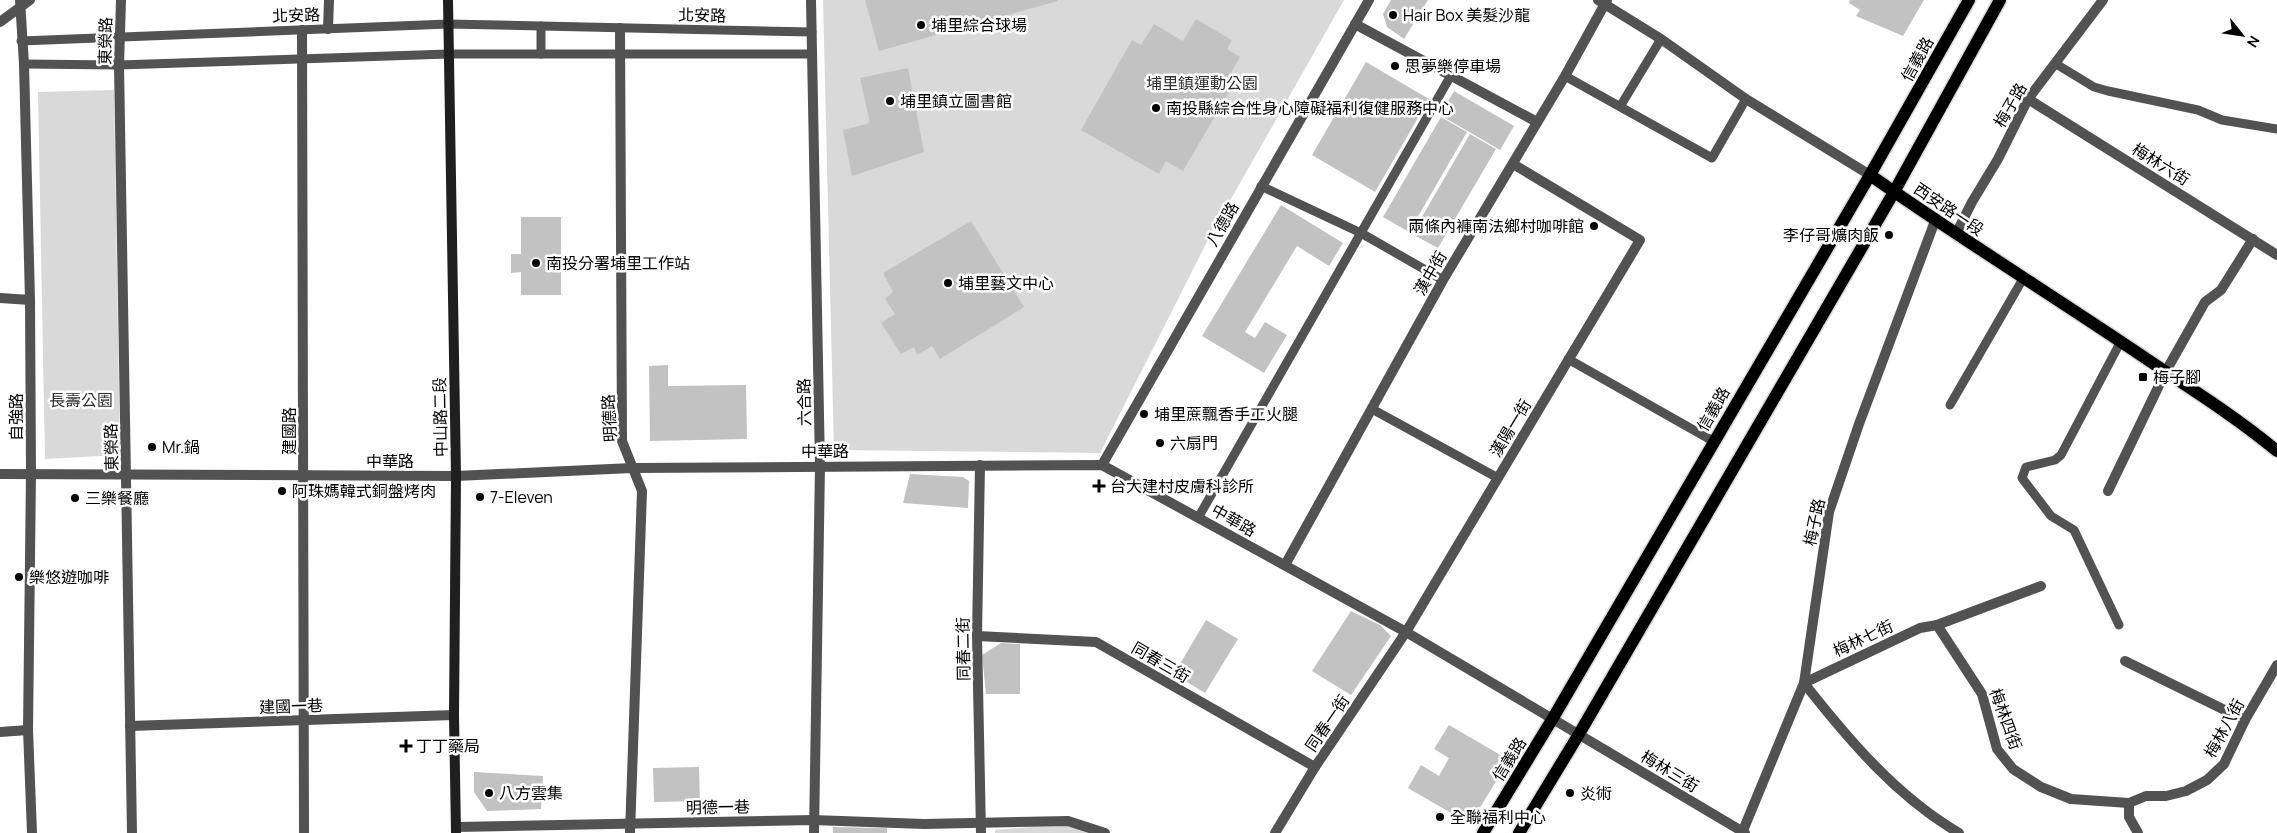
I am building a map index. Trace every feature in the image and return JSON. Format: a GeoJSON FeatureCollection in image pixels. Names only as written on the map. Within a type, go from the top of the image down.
{"type":"FeatureCollection","features":[{"type":"Feature","properties":{"kind":"main road","name":"信義路"},"geometry":{"type":"LineString","coordinates":[[1483,833],[1553,718],[1870,175],[1969,0]]}},
{"type":"Feature","properties":{"kind":"main road"},"geometry":{"type":"LineString","coordinates":[[1519,833],[1579,734],[1894,192],[2000,0]]}},
{"type":"Feature","properties":{"kind":"main road","name":"西安路一段"},"geometry":{"type":"LineString","coordinates":[[1870,175],[1936,221],[2166,371],[2253,431],[2277,451]]}},
{"type":"Feature","properties":{"kind":"street"},"geometry":{"type":"LineString","coordinates":[[0,22],[20,4],[30,0]]}},
{"type":"Feature","properties":{"kind":"street","name":"東榮路"},"geometry":{"type":"LineString","coordinates":[[121,0],[119,65],[132,833]]}},
{"type":"Feature","properties":{"kind":"street"},"geometry":{"type":"LineString","coordinates":[[328,29],[329,0]]}},
{"type":"Feature","properties":{"kind":"street","name":"中山路二段"},"geometry":{"type":"LineString","coordinates":[[448,0],[456,476],[454,715],[456,830]]}},
{"type":"Feature","properties":{"kind":"street","name":"六合路"},"geometry":{"type":"LineString","coordinates":[[811,0],[820,466],[814,833]]}},
{"type":"Feature","properties":{"kind":"street","name":"八德路"},"geometry":{"type":"LineString","coordinates":[[1102,465],[1369,0]]}},
{"type":"Feature","properties":{"kind":"street","name":"梅子路"},"geometry":{"type":"LineString","coordinates":[[1956,234],[1972,202],[1998,159],[2028,99],[2103,0]]}},
{"type":"Feature","properties":{"kind":"street","name":"西安路一段"},"geometry":{"type":"LineString","coordinates":[[1604,1],[1746,99],[1870,175]]}},
{"type":"Feature","properties":{"kind":"street","name":"漢中街"},"geometry":{"type":"LineString","coordinates":[[1285,566],[1443,280],[1565,76],[1604,1]]}},
{"type":"Feature","properties":{"kind":"street","name":"自強路"},"geometry":{"type":"LineString","coordinates":[[20,4],[24,64],[30,300],[31,472],[28,730],[32,833]]}},
{"type":"Feature","properties":{"kind":"street"},"geometry":{"type":"LineString","coordinates":[[1355,24],[1536,122]]}},
{"type":"Feature","properties":{"kind":"street","name":"明德路"},"geometry":{"type":"LineString","coordinates":[[620,28],[622,441],[642,492],[630,828]]}},
{"type":"Feature","properties":{"kind":"street","name":"建國路"},"geometry":{"type":"LineString","coordinates":[[302,30],[304,58],[304,833]]}},
{"type":"Feature","properties":{"kind":"street","name":"梅林六街"},"geometry":{"type":"LineString","coordinates":[[2028,99],[2277,255]]}},
{"type":"Feature","properties":{"kind":"street","name":"漢陽一街"},"geometry":{"type":"LineString","coordinates":[[1406,632],[1640,240],[1513,164]]}},
{"type":"Feature","properties":{"kind":"street","name":"梅子路"},"geometry":{"type":"LineString","coordinates":[[1743,832],[1804,683],[1829,512],[1859,424],[1936,221]]}},
{"type":"Feature","properties":{"kind":"street"},"geometry":{"type":"LineString","coordinates":[[2108,491],[2166,371],[2205,302],[2221,290],[2253,239]]}},
{"type":"Feature","properties":{"kind":"street"},"geometry":{"type":"LineString","coordinates":[[0,298],[30,300]]}},
{"type":"Feature","properties":{"kind":"street","name":"同春二街"},"geometry":{"type":"LineString","coordinates":[[980,465],[976,636],[981,828]]}},
{"type":"Feature","properties":{"kind":"street","name":"中華路"},"geometry":{"type":"LineString","coordinates":[[0,474],[31,472],[456,476],[632,468],[1102,465],[1406,632],[1579,734]]}},
{"type":"Feature","properties":{"kind":"street","name":"梅林七街"},"geometry":{"type":"LineString","coordinates":[[1804,683],[1920,628],[1937,625],[2041,586]]}},
{"type":"Feature","properties":{"kind":"street","name":"梅林四街"},"geometry":{"type":"LineString","coordinates":[[1937,625],[1982,694],[1997,749],[2013,770],[2041,787],[2071,799],[2129,803]]}},
{"type":"Feature","properties":{"kind":"street","name":"同春一街"},"geometry":{"type":"LineString","coordinates":[[1275,833],[1316,767],[1406,632]]}},
{"type":"Feature","properties":{"kind":"street","name":"同春三街"},"geometry":{"type":"LineString","coordinates":[[976,636],[1096,642],[1316,767]]}},
{"type":"Feature","properties":{"kind":"street"},"geometry":{"type":"LineString","coordinates":[[2125,661],[2245,720]]}},
{"type":"Feature","properties":{"kind":"street","name":"梅林八街"},"geometry":{"type":"LineString","coordinates":[[2129,803],[2146,796],[2166,796],[2186,791],[2207,780],[2224,764],[2245,720],[2277,665]]}},
{"type":"Feature","properties":{"kind":"street"},"geometry":{"type":"LineString","coordinates":[[1804,683],[1834,720],[1878,768],[1940,822],[1959,833]]}},
{"type":"Feature","properties":{"kind":"street","name":"建國一巷"},"geometry":{"type":"LineString","coordinates":[[130,726],[454,715]]}},
{"type":"Feature","properties":{"kind":"street"},"geometry":{"type":"LineString","coordinates":[[0,732],[28,730]]}},
{"type":"Feature","properties":{"kind":"street","name":"梅林三街"},"geometry":{"type":"LineString","coordinates":[[1579,734],[1743,832]]}},
{"type":"Feature","properties":{"kind":"street"},"geometry":{"type":"LineString","coordinates":[[2129,803],[2129,817],[2138,833]]}},
{"type":"Feature","properties":{"kind":"street","name":"明德一巷"},"geometry":{"type":"LineString","coordinates":[[456,830],[630,828],[813,820],[924,829],[981,828],[1068,821],[1105,833]]}},
{"type":"Feature","properties":{"kind":"lane","name":"北安路"},"geometry":{"type":"LineString","coordinates":[[21,41],[448,24],[812,32]]}},
{"type":"Feature","properties":{"kind":"lane"},"geometry":{"type":"LineString","coordinates":[[541,26],[541,54]]}},
{"type":"Feature","properties":{"kind":"lane"},"geometry":{"type":"LineString","coordinates":[[1622,105],[1661,39]]}},
{"type":"Feature","properties":{"kind":"lane"},"geometry":{"type":"LineString","coordinates":[[24,64],[119,65],[448,54],[812,54]]}},
{"type":"Feature","properties":{"kind":"lane"},"geometry":{"type":"LineString","coordinates":[[2056,64],[2094,87],[2198,110],[2222,120],[2277,129]]}},
{"type":"Feature","properties":{"kind":"lane"},"geometry":{"type":"LineString","coordinates":[[1565,76],[1622,105],[1712,158],[1746,99]]}},
{"type":"Feature","properties":{"kind":"lane"},"geometry":{"type":"LineString","coordinates":[[1198,518],[1450,77]]}},
{"type":"Feature","properties":{"kind":"lane"},"geometry":{"type":"LineString","coordinates":[[1261,186],[1361,233],[1443,280]]}},
{"type":"Feature","properties":{"kind":"lane"},"geometry":{"type":"LineString","coordinates":[[1950,405],[2024,277]]}},
{"type":"Feature","properties":{"kind":"lane"},"geometry":{"type":"LineString","coordinates":[[2119,625],[2074,530],[2051,516],[2022,478],[2026,467],[2055,460],[2060,456],[2121,341]]}},
{"type":"Feature","properties":{"kind":"lane"},"geometry":{"type":"LineString","coordinates":[[1568,359],[1713,441]]}},
{"type":"Feature","properties":{"kind":"lane"},"geometry":{"type":"LineString","coordinates":[[1372,409],[1498,478]]}},
{"type":"Feature","properties":{"kind":"green space","name":"埔里鎮運動公園"},"geometry":{"type":"Polygon","coordinates":[[[823,0],[1344,0],[1210,236],[1100,453],[834,450],[823,0]]]}},
{"type":"Feature","properties":{"kind":"green space","name":"長壽公園"},"geometry":{"type":"Polygon","coordinates":[[[114,90],[120,455],[45,459],[38,92],[114,90]]]}},
{"type":"Feature","properties":{"kind":"green space"},"geometry":{"type":"Polygon","coordinates":[[[1075,823],[1092,833],[995,833],[995,830],[1075,823]]]}},
{"type":"Feature","properties":{"kind":"building","name":"埔里綜合球場"},"geometry":{"type":"Polygon","coordinates":[[[865,0],[1058,0],[1058,1],[879,51],[865,0]]]}},
{"type":"Feature","properties":{"kind":"building"},"geometry":{"type":"Polygon","coordinates":[[[1391,0],[1428,0],[1404,39],[1387,27],[1383,14],[1391,0]]]}},
{"type":"Feature","properties":{"kind":"building"},"geometry":{"type":"Polygon","coordinates":[[[1850,0],[1924,0],[1903,36],[1856,16],[1860,10],[1849,3],[1850,0]]]}},
{"type":"Feature","properties":{"kind":"building","name":"南投縣綜合性身心障礙福利復健服務中心"},"geometry":{"type":"Polygon","coordinates":[[[1196,19],[1232,40],[1227,49],[1240,57],[1225,83],[1232,87],[1183,171],[1166,161],[1159,174],[1081,130],[1132,40],[1141,45],[1154,24],[1183,41],[1196,19]]]}},
{"type":"Feature","properties":{"kind":"building"},"geometry":{"type":"Polygon","coordinates":[[[1366,62],[1429,99],[1375,192],[1312,155],[1366,62]]]}},
{"type":"Feature","properties":{"kind":"building","name":"埔里鎮立圖書館"},"geometry":{"type":"Polygon","coordinates":[[[908,68],[924,152],[852,176],[843,130],[870,123],[860,78],[908,68]]]}},
{"type":"Feature","properties":{"kind":"building"},"geometry":{"type":"Polygon","coordinates":[[[1454,91],[1514,126],[1500,150],[1440,115],[1454,91]]]}},
{"type":"Feature","properties":{"kind":"building"},"geometry":{"type":"Polygon","coordinates":[[[1441,117],[1467,132],[1409,232],[1383,217],[1441,117]]]}},
{"type":"Feature","properties":{"kind":"building"},"geometry":{"type":"Polygon","coordinates":[[[1470,134],[1496,149],[1438,248],[1412,234],[1470,134]]]}},
{"type":"Feature","properties":{"kind":"building"},"geometry":{"type":"Polygon","coordinates":[[[1281,205],[1343,243],[1329,266],[1297,246],[1245,332],[1255,338],[1265,322],[1287,335],[1264,373],[1202,336],[1281,205]]]}},
{"type":"Feature","properties":{"kind":"building","name":"南投分署埔里工作站"},"geometry":{"type":"Polygon","coordinates":[[[521,217],[561,217],[561,295],[521,295],[521,272],[511,273],[511,254],[521,254],[521,217]]]}},
{"type":"Feature","properties":{"kind":"building","name":"埔里藝文中心"},"geometry":{"type":"Polygon","coordinates":[[[971,221],[1024,307],[940,359],[932,346],[917,355],[914,347],[901,354],[881,323],[895,314],[885,299],[893,292],[883,273],[971,221]]]}},
{"type":"Feature","properties":{"kind":"building"},"geometry":{"type":"Polygon","coordinates":[[[668,365],[668,386],[746,385],[747,439],[650,441],[649,366],[668,365]]]}},
{"type":"Feature","properties":{"kind":"building"},"geometry":{"type":"Polygon","coordinates":[[[910,474],[963,477],[969,481],[968,508],[903,503],[910,474]]]}},
{"type":"Feature","properties":{"kind":"building"},"geometry":{"type":"Polygon","coordinates":[[[1351,611],[1380,625],[1391,636],[1351,695],[1312,671],[1351,611]]]}},
{"type":"Feature","properties":{"kind":"building"},"geometry":{"type":"Polygon","coordinates":[[[1206,620],[1238,639],[1205,693],[1174,674],[1206,620]]]}},
{"type":"Feature","properties":{"kind":"building"},"geometry":{"type":"Polygon","coordinates":[[[1001,643],[1020,644],[1020,694],[986,694],[982,655],[1001,643]]]}},
{"type":"Feature","properties":{"kind":"building"},"geometry":{"type":"Polygon","coordinates":[[[1449,725],[1509,760],[1470,824],[1408,788],[1421,765],[1439,776],[1449,758],[1434,749],[1449,725]]]}},
{"type":"Feature","properties":{"kind":"building"},"geometry":{"type":"Polygon","coordinates":[[[699,767],[700,801],[654,802],[653,768],[699,767]]]}},
{"type":"Feature","properties":{"kind":"building"},"geometry":{"type":"Polygon","coordinates":[[[474,772],[543,776],[541,809],[487,811],[474,792],[474,772]]]}},
{"type":"Feature","properties":{"kind":"building"},"geometry":{"type":"Polygon","coordinates":[[[833,827],[887,828],[887,833],[833,833],[833,827]]]}},
{"type":"Feature","properties":{"kind":"place","name":"Hair Box 美髮沙龍"},"geometry":{"type":"Point","coordinates":[1393,15]}},
{"type":"Feature","properties":{"kind":"place","name":"埔里綜合球場"},"geometry":{"type":"Point","coordinates":[921,25]}},
{"type":"Feature","properties":{"kind":"place","name":"思夢樂停車場"},"geometry":{"type":"Point","coordinates":[1395,66]}},
{"type":"Feature","properties":{"kind":"place","name":"埔里鎮立圖書館"},"geometry":{"type":"Point","coordinates":[890,101]}},
{"type":"Feature","properties":{"kind":"place","name":"南投縣綜合性身心障礙福利復健服務中心"},"geometry":{"type":"Point","coordinates":[1156,108]}},
{"type":"Feature","properties":{"kind":"place","name":"兩條內褲南法鄉村咖啡館"},"geometry":{"type":"Point","coordinates":[1594,226]}},
{"type":"Feature","properties":{"kind":"place","name":"李仔哥爌肉飯"},"geometry":{"type":"Point","coordinates":[1889,235]}},
{"type":"Feature","properties":{"kind":"place","name":"南投分署埔里工作站"},"geometry":{"type":"Point","coordinates":[536,263]}},
{"type":"Feature","properties":{"kind":"place","name":"埔里藝文中心"},"geometry":{"type":"Point","coordinates":[948,283]}},
{"type":"Feature","properties":{"kind":"place","name":"梅子腳"},"geometry":{"type":"Point","coordinates":[2143,377]}},
{"type":"Feature","properties":{"kind":"place","name":"埔里蔗飄香手工火腿"},"geometry":{"type":"Point","coordinates":[1144,414]}},
{"type":"Feature","properties":{"kind":"place","name":"六扇門"},"geometry":{"type":"Point","coordinates":[1160,443]}},
{"type":"Feature","properties":{"kind":"place","name":"Mr.鍋"},"geometry":{"type":"Point","coordinates":[152,447]}},
{"type":"Feature","properties":{"kind":"place","name":"台大建村皮膚科診所"},"geometry":{"type":"Point","coordinates":[1099,486]}},
{"type":"Feature","properties":{"kind":"place","name":"阿珠媽韓式銅盤烤肉"},"geometry":{"type":"Point","coordinates":[282,491]}},
{"type":"Feature","properties":{"kind":"place","name":"7-Eleven"},"geometry":{"type":"Point","coordinates":[480,497]}},
{"type":"Feature","properties":{"kind":"place","name":"三樂餐廳"},"geometry":{"type":"Point","coordinates":[75,498]}},
{"type":"Feature","properties":{"kind":"place","name":"樂悠遊咖啡"},"geometry":{"type":"Point","coordinates":[19,577]}},
{"type":"Feature","properties":{"kind":"place","name":"丁丁藥局"},"geometry":{"type":"Point","coordinates":[406,746]}},
{"type":"Feature","properties":{"kind":"place","name":"八方雲集"},"geometry":{"type":"Point","coordinates":[489,793]}},
{"type":"Feature","properties":{"kind":"place","name":"炎術"},"geometry":{"type":"Point","coordinates":[1570,793]}},
{"type":"Feature","properties":{"kind":"place","name":"全聯福利中心"},"geometry":{"type":"Point","coordinates":[1440,817]}}]}
